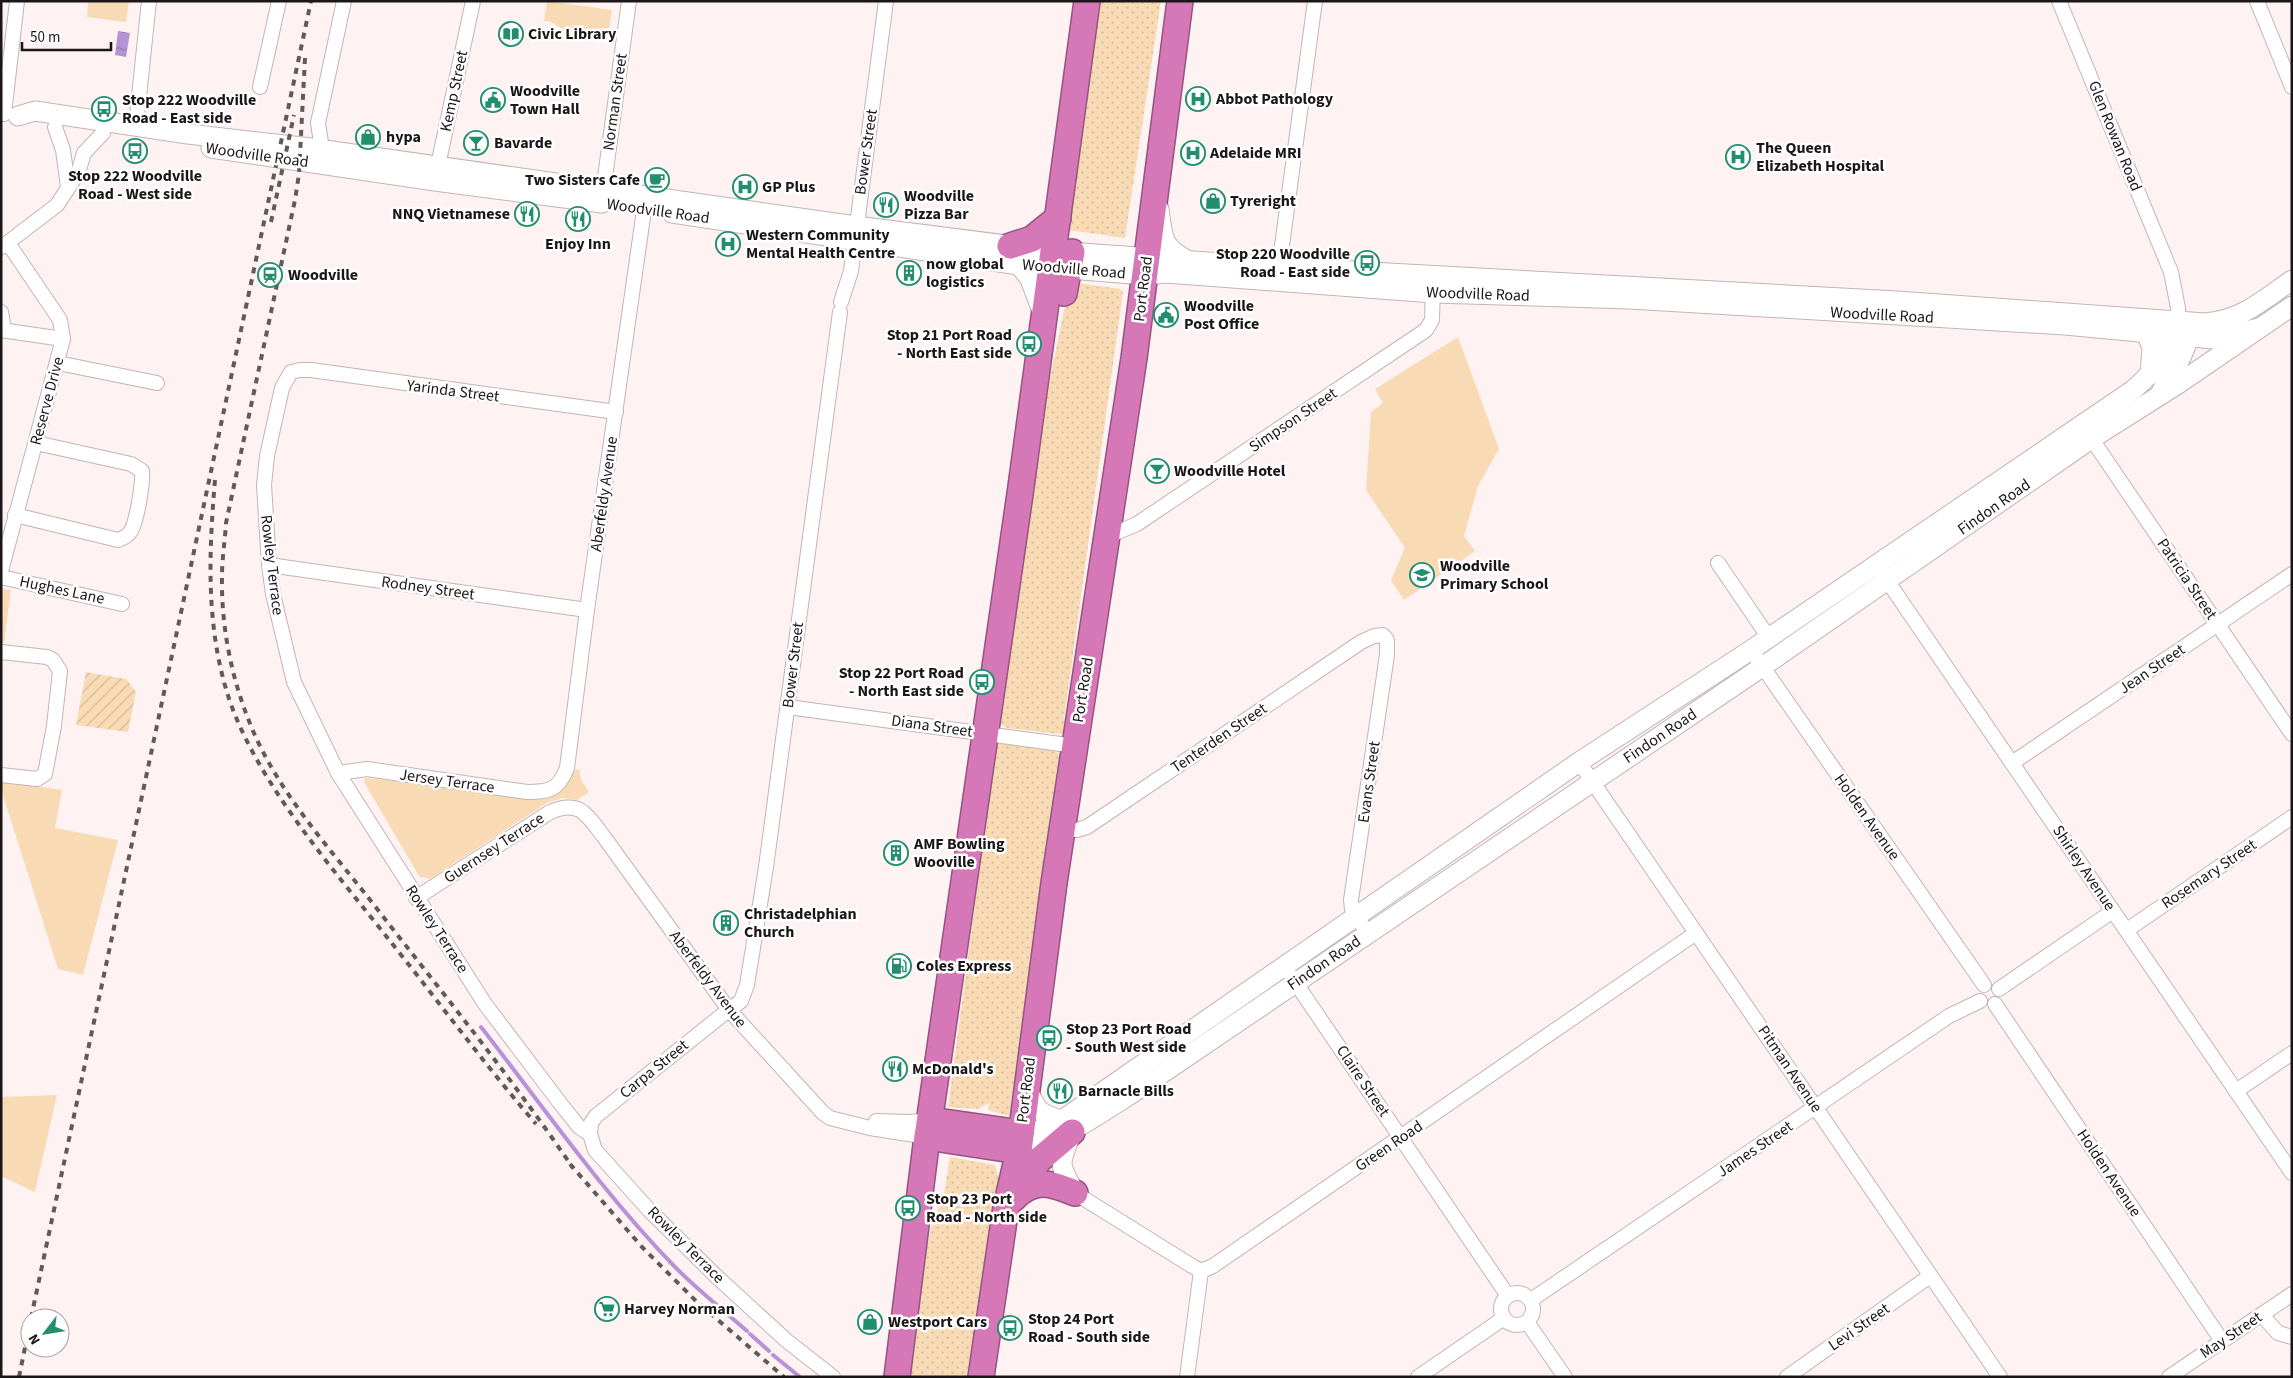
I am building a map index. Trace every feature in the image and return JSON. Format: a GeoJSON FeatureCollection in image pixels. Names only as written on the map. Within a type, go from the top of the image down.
{"type":"FeatureCollection","features":[{"type":"Feature","properties":{"kind":"highway"},"geometry":{"type":"LineString","coordinates":[[1034,396],[1054,346],[1061,260],[1058,218],[1087,1]]}},
{"type":"Feature","properties":{"kind":"highway","name":"Port Road"},"geometry":{"type":"LineString","coordinates":[[980,1377],[1006,1207],[1020,1142],[1026,1086],[1062,829],[1108,531],[1146,266],[1180,1]]}},
{"type":"Feature","properties":{"kind":"highway"},"geometry":{"type":"LineString","coordinates":[[1015,255],[1058,218]]}},
{"type":"Feature","properties":{"kind":"highway"},"geometry":{"type":"LineString","coordinates":[[897,1377],[929,1129],[1044,318],[1061,260]]}},
{"type":"Feature","properties":{"kind":"highway"},"geometry":{"type":"LineString","coordinates":[[1006,1207],[1034,1166],[1067,1126]]}},
{"type":"Feature","properties":{"kind":"highway"},"geometry":{"type":"LineString","coordinates":[[929,1129],[1020,1142]]}},
{"type":"Feature","properties":{"kind":"highway"},"geometry":{"type":"LineString","coordinates":[[1006,1207],[1018,1194],[1033,1185],[1051,1183],[1075,1193]]}},
{"type":"Feature","properties":{"kind":"highway"},"geometry":{"type":"LineString","coordinates":[[985,1346],[998,1358],[995,1377]]}},
{"type":"Feature","properties":{"kind":"main road","name":"Woodville Road"},"geometry":{"type":"LineString","coordinates":[[8,115],[36,111],[136,124],[188,134],[301,146],[436,174]]}},
{"type":"Feature","properties":{"kind":"main road","name":"Woodville Road"},"geometry":{"type":"LineString","coordinates":[[8,115],[34,124],[55,127],[602,196],[855,234],[1015,255],[1146,266],[1189,261],[1278,274]]}},
{"type":"Feature","properties":{"kind":"main road"},"geometry":{"type":"LineString","coordinates":[[1156,188],[1162,229],[1167,245],[1170,251],[1189,261]]}},
{"type":"Feature","properties":{"kind":"main road"},"geometry":{"type":"LineString","coordinates":[[1015,255],[1030,279],[1044,318]]}},
{"type":"Feature","properties":{"kind":"main road","name":"Woodville Road"},"geometry":{"type":"LineString","coordinates":[[1146,266],[1166,273],[1278,274],[1433,283],[1649,300],[2146,332],[2183,328]]}},
{"type":"Feature","properties":{"kind":"main road"},"geometry":{"type":"LineString","coordinates":[[2160,393],[2183,354],[2183,328],[2223,321],[2241,315],[2292,280]]}},
{"type":"Feature","properties":{"kind":"main road","name":"Woodville Road"},"geometry":{"type":"LineString","coordinates":[[1433,283],[1570,282],[1888,300],[2183,328],[2214,339],[2259,328]]}},
{"type":"Feature","properties":{"kind":"main road","name":"Findon Road"},"geometry":{"type":"LineString","coordinates":[[1020,1142],[1037,1147],[1284,965],[1579,762],[1751,650],[1876,564],[2087,432],[2185,379],[2292,306]]}},
{"type":"Feature","properties":{"kind":"main road","name":"Findon Road"},"geometry":{"type":"LineString","coordinates":[[1067,1126],[1145,1085],[1887,581],[2087,432],[2150,375],[2183,328]]}},
{"type":"Feature","properties":{"kind":"main road"},"geometry":{"type":"LineString","coordinates":[[2146,332],[2152,348],[2150,375]]}},
{"type":"Feature","properties":{"kind":"main road"},"geometry":{"type":"LineString","coordinates":[[1026,1086],[1043,1115],[1067,1126],[1061,1168],[1075,1193]]}},
{"type":"Feature","properties":{"kind":"street"},"geometry":{"type":"LineString","coordinates":[[8,115],[17,1]]}},
{"type":"Feature","properties":{"kind":"street"},"geometry":{"type":"LineString","coordinates":[[136,124],[149,1]]}},
{"type":"Feature","properties":{"kind":"street"},"geometry":{"type":"LineString","coordinates":[[260,87],[279,1]]}},
{"type":"Feature","properties":{"kind":"street"},"geometry":{"type":"LineString","coordinates":[[322,149],[318,124],[344,1]]}},
{"type":"Feature","properties":{"kind":"street","name":"Kemp Street"},"geometry":{"type":"LineString","coordinates":[[436,174],[473,1]]}},
{"type":"Feature","properties":{"kind":"street","name":"Norman Street"},"geometry":{"type":"LineString","coordinates":[[602,196],[629,1]]}},
{"type":"Feature","properties":{"kind":"street","name":"Bower Street"},"geometry":{"type":"LineString","coordinates":[[729,1010],[741,1001],[746,984],[766,867],[841,307],[851,271],[886,1]]}},
{"type":"Feature","properties":{"kind":"street"},"geometry":{"type":"LineString","coordinates":[[1278,274],[1315,1]]}},
{"type":"Feature","properties":{"kind":"street","name":"Glen Rowan Road"},"geometry":{"type":"LineString","coordinates":[[2059,1],[2170,272],[2179,282],[2183,328]]}},
{"type":"Feature","properties":{"kind":"street"},"geometry":{"type":"LineString","coordinates":[[2257,1],[2292,87]]}},
{"type":"Feature","properties":{"kind":"street"},"geometry":{"type":"LineString","coordinates":[[301,146],[318,124]]}},
{"type":"Feature","properties":{"kind":"street"},"geometry":{"type":"LineString","coordinates":[[55,127],[62,150],[68,187]]}},
{"type":"Feature","properties":{"kind":"street"},"geometry":{"type":"LineString","coordinates":[[4,246],[57,205],[78,173],[84,153],[103,133]]}},
{"type":"Feature","properties":{"kind":"street","name":"Aberfeldy Avenue"},"geometry":{"type":"LineString","coordinates":[[554,787],[561,781],[567,768],[587,610],[645,202]]}},
{"type":"Feature","properties":{"kind":"street","name":"Reserve Drive"},"geometry":{"type":"LineString","coordinates":[[1,571],[58,363],[63,338],[60,320],[4,246]]}},
{"type":"Feature","properties":{"kind":"street","name":"Simpson Street"},"geometry":{"type":"LineString","coordinates":[[1108,531],[1118,532],[1137,524],[1426,330],[1432,320],[1433,283]]}},
{"type":"Feature","properties":{"kind":"street"},"geometry":{"type":"LineString","coordinates":[[1,312],[2,330],[63,338]]}},
{"type":"Feature","properties":{"kind":"street"},"geometry":{"type":"LineString","coordinates":[[58,363],[157,383]]}},
{"type":"Feature","properties":{"kind":"street","name":"Yarinda Street"},"geometry":{"type":"LineString","coordinates":[[291,372],[311,370],[616,412]]}},
{"type":"Feature","properties":{"kind":"street","name":"Rowley Terrace"},"geometry":{"type":"LineString","coordinates":[[291,372],[282,388],[267,456],[264,484],[269,565],[273,594],[294,682],[338,773],[416,898],[486,1004],[560,1103],[579,1126],[590,1134],[595,1150],[649,1210],[717,1277],[787,1341],[833,1377]]}},
{"type":"Feature","properties":{"kind":"street","name":"Patricia Street"},"geometry":{"type":"LineString","coordinates":[[2087,432],[2292,734]]}},
{"type":"Feature","properties":{"kind":"street"},"geometry":{"type":"LineString","coordinates":[[15,515],[118,540],[125,538],[131,530],[143,483],[142,471],[131,464],[36,443]]}},
{"type":"Feature","properties":{"kind":"street"},"geometry":{"type":"LineString","coordinates":[[1718,563],[1768,638]]}},
{"type":"Feature","properties":{"kind":"street","name":"Shirley Avenue"},"geometry":{"type":"LineString","coordinates":[[1876,564],[2292,1173]]}},
{"type":"Feature","properties":{"kind":"street","name":"Rodney Street"},"geometry":{"type":"LineString","coordinates":[[269,565],[587,610]]}},
{"type":"Feature","properties":{"kind":"street","name":"Jean Street"},"geometry":{"type":"LineString","coordinates":[[2012,763],[2292,574]]}},
{"type":"Feature","properties":{"kind":"street","name":"Hughes Lane"},"geometry":{"type":"LineString","coordinates":[[1,577],[122,604]]}},
{"type":"Feature","properties":{"kind":"street","name":"Evans Street"},"geometry":{"type":"LineString","coordinates":[[1368,934],[1356,915],[1351,900],[1387,655],[1387,640],[1383,635],[1374,636]]}},
{"type":"Feature","properties":{"kind":"street","name":"Tenterden Street"},"geometry":{"type":"LineString","coordinates":[[1062,829],[1077,830],[1087,827],[1347,651],[1374,636]]}},
{"type":"Feature","properties":{"kind":"street","name":"Holden Avenue"},"geometry":{"type":"LineString","coordinates":[[1751,650],[1984,985]]}},
{"type":"Feature","properties":{"kind":"street"},"geometry":{"type":"LineString","coordinates":[[1,652],[47,657],[53,660],[60,671],[46,771],[37,779],[1,776]]}},
{"type":"Feature","properties":{"kind":"street","name":"Diana Street"},"geometry":{"type":"LineString","coordinates":[[788,707],[1075,746]]}},
{"type":"Feature","properties":{"kind":"street","name":"Pitman Avenue"},"geometry":{"type":"LineString","coordinates":[[1579,762],[2000,1377]]}},
{"type":"Feature","properties":{"kind":"street","name":"Jersey Terrace"},"geometry":{"type":"LineString","coordinates":[[338,773],[367,769],[527,792],[545,792],[554,787]]}},
{"type":"Feature","properties":{"kind":"street","name":"Guernsey Terrace"},"geometry":{"type":"LineString","coordinates":[[416,898],[550,812],[562,807],[576,807]]}},
{"type":"Feature","properties":{"kind":"street","name":"Aberfeldy Avenue"},"geometry":{"type":"LineString","coordinates":[[576,807],[586,813],[604,836],[729,1010],[823,1113],[830,1118],[861,1124],[870,1128],[929,1129]]}},
{"type":"Feature","properties":{"kind":"street","name":"Rosemary Street"},"geometry":{"type":"LineString","coordinates":[[2127,930],[2292,817]]}},
{"type":"Feature","properties":{"kind":"street"},"geometry":{"type":"LineString","coordinates":[[2000,989],[2113,911]]}},
{"type":"Feature","properties":{"kind":"street","name":"Green Road"},"geometry":{"type":"LineString","coordinates":[[1201,1271],[1213,1266],[1696,933]]}},
{"type":"Feature","properties":{"kind":"street","name":"Claire Street"},"geometry":{"type":"LineString","coordinates":[[1284,965],[1508,1296]]}},
{"type":"Feature","properties":{"kind":"street"},"geometry":{"type":"LineString","coordinates":[[1992,983],[2000,989],[2000,997],[1995,1004],[1987,1005],[1980,1000],[1979,992],[1984,985],[1992,983]]}},
{"type":"Feature","properties":{"kind":"street","name":"James Street"},"geometry":{"type":"LineString","coordinates":[[1531,1300],[1949,1016],[1980,1000]]}},
{"type":"Feature","properties":{"kind":"street","name":"Holden Avenue"},"geometry":{"type":"LineString","coordinates":[[1995,1004],[2222,1341]]}},
{"type":"Feature","properties":{"kind":"street","name":"Carpa Street"},"geometry":{"type":"LineString","coordinates":[[590,1134],[591,1123],[596,1116],[729,1010]]}},
{"type":"Feature","properties":{"kind":"street"},"geometry":{"type":"LineString","coordinates":[[2236,1091],[2292,1053]]}},
{"type":"Feature","properties":{"kind":"street"},"geometry":{"type":"LineString","coordinates":[[1075,1193],[1201,1271],[1187,1377]]}},
{"type":"Feature","properties":{"kind":"street","name":"Levi Street"},"geometry":{"type":"LineString","coordinates":[[1787,1377],[1930,1276]]}},
{"type":"Feature","properties":{"kind":"street"},"geometry":{"type":"LineString","coordinates":[[1523,1294],[1531,1300],[1532,1314],[1527,1322],[1512,1324],[1504,1318],[1502,1304],[1508,1296],[1523,1294]]}},
{"type":"Feature","properties":{"kind":"street","name":"May Street"},"geometry":{"type":"LineString","coordinates":[[2169,1377],[2292,1294]]}},
{"type":"Feature","properties":{"kind":"street"},"geometry":{"type":"LineString","coordinates":[[2262,1315],[2278,1334],[2292,1337]]}},
{"type":"Feature","properties":{"kind":"street"},"geometry":{"type":"LineString","coordinates":[[1418,1377],[1504,1318]]}},
{"type":"Feature","properties":{"kind":"street"},"geometry":{"type":"LineString","coordinates":[[1527,1322],[1565,1377]]}},
{"type":"Feature","properties":{"kind":"shaded area"},"geometry":{"type":"Polygon","coordinates":[[[88,1],[129,2],[126,22],[87,17],[88,1]]]}},
{"type":"Feature","properties":{"kind":"shaded area"},"geometry":{"type":"Polygon","coordinates":[[[547,1],[612,10],[607,40],[571,34],[551,22],[544,21],[547,1]]]}},
{"type":"Feature","properties":{"kind":"shaded area"},"geometry":{"type":"Polygon","coordinates":[[[1100,1],[1161,1],[1125,238],[1068,230],[1100,1]]]}},
{"type":"Feature","properties":{"kind":"shaded area"},"geometry":{"type":"Polygon","coordinates":[[[1070,282],[1120,289],[1123,292],[1064,719],[1066,729],[1058,734],[1007,728],[1001,724],[999,717],[1044,407],[1070,282]]]}},
{"type":"Feature","properties":{"kind":"shaded area"},"geometry":{"type":"Polygon","coordinates":[[[1458,337],[1499,449],[1478,486],[1464,536],[1475,551],[1404,600],[1391,580],[1405,548],[1366,490],[1371,412],[1383,403],[1375,389],[1458,337]]]}},
{"type":"Feature","properties":{"kind":"shaded area"},"geometry":{"type":"Polygon","coordinates":[[[1,589],[11,590],[4,643],[1,642],[1,589]]]}},
{"type":"Feature","properties":{"kind":"shaded area"},"geometry":{"type":"Polygon","coordinates":[[[86,672],[126,679],[136,692],[128,732],[76,725],[86,672]]]}},
{"type":"Feature","properties":{"kind":"shaded area"},"geometry":{"type":"Polygon","coordinates":[[[998,744],[1053,750],[1059,754],[1062,761],[1009,1116],[988,1110],[989,1103],[977,1109],[948,1107],[996,748],[998,744]]]}},
{"type":"Feature","properties":{"kind":"shaded area"},"geometry":{"type":"Polygon","coordinates":[[[579,769],[581,780],[589,792],[577,800],[562,798],[547,803],[430,879],[419,876],[364,782],[365,778],[369,778],[538,799],[550,796],[560,790],[564,787],[573,771],[579,769]]]}},
{"type":"Feature","properties":{"kind":"shaded area"},"geometry":{"type":"Polygon","coordinates":[[[1,781],[62,790],[55,828],[118,840],[83,975],[58,969],[1,789],[1,781]]]}},
{"type":"Feature","properties":{"kind":"shaded area"},"geometry":{"type":"Polygon","coordinates":[[[57,1095],[35,1192],[1,1176],[1,1097],[57,1095]]]}},
{"type":"Feature","properties":{"kind":"shaded area"},"geometry":{"type":"Polygon","coordinates":[[[950,1157],[995,1165],[999,1179],[967,1377],[910,1377],[925,1256],[931,1228],[944,1193],[950,1157]]]}},
{"type":"Feature","properties":{"kind":"water"},"geometry":{"type":"Polygon","coordinates":[[[118,31],[130,33],[126,57],[115,55],[118,31]]]}},
{"type":"Feature","properties":{"kind":"waterway"},"geometry":{"type":"LineString","coordinates":[[481,1027],[575,1150],[649,1239],[684,1276],[747,1331]]}},
{"type":"Feature","properties":{"kind":"waterway"},"geometry":{"type":"LineString","coordinates":[[750,1334],[769,1351]]}},
{"type":"Feature","properties":{"kind":"waterway"},"geometry":{"type":"LineString","coordinates":[[773,1355],[800,1377]]}},
{"type":"Feature","properties":{"kind":"railway"},"geometry":{"type":"LineString","coordinates":[[33,1308],[311,1]]}},
{"type":"Feature","properties":{"kind":"railway"},"geometry":{"type":"LineString","coordinates":[[305,58],[299,174],[295,200],[226,523],[222,594],[225,632],[232,668],[243,704],[259,745],[301,813],[498,1064],[573,1168]]}},
{"type":"Feature","properties":{"kind":"railway"},"geometry":{"type":"LineString","coordinates":[[271,222],[294,115]]}},
{"type":"Feature","properties":{"kind":"railway"},"geometry":{"type":"LineString","coordinates":[[215,480],[211,533],[211,585],[215,638],[226,689],[238,722],[254,755],[296,821],[320,853],[536,1124]]}},
{"type":"Feature","properties":{"kind":"railway"},"geometry":{"type":"LineString","coordinates":[[570,1164],[642,1247],[696,1301],[784,1377]]}},
{"type":"Feature","properties":{"kind":"railway"},"geometry":{"type":"LineString","coordinates":[[19,1377],[23,1358]]}},
{"type":"Feature","properties":{"kind":"place","name":"Civic Library"},"geometry":{"type":"Point","coordinates":[511,34]}},
{"type":"Feature","properties":{"kind":"place","name":"Abbot Pathology"},"geometry":{"type":"Point","coordinates":[1198,99]}},
{"type":"Feature","properties":{"kind":"place","name":"Woodville Town Hall"},"geometry":{"type":"Point","coordinates":[493,100]}},
{"type":"Feature","properties":{"kind":"place","name":"Stop 222 Woodville Road - East side"},"geometry":{"type":"Point","coordinates":[104,109]}},
{"type":"Feature","properties":{"kind":"place","name":"hypa"},"geometry":{"type":"Point","coordinates":[368,137]}},
{"type":"Feature","properties":{"kind":"place","name":"Bavarde"},"geometry":{"type":"Point","coordinates":[476,143]}},
{"type":"Feature","properties":{"kind":"place","name":"Stop 222 Woodville Road - West side"},"geometry":{"type":"Point","coordinates":[135,151]}},
{"type":"Feature","properties":{"kind":"place","name":"Adelaide MRI"},"geometry":{"type":"Point","coordinates":[1193,153]}},
{"type":"Feature","properties":{"kind":"place","name":"The Queen Elizabeth Hospital"},"geometry":{"type":"Point","coordinates":[1738,157]}},
{"type":"Feature","properties":{"kind":"place","name":"Two Sisters Cafe"},"geometry":{"type":"Point","coordinates":[657,180]}},
{"type":"Feature","properties":{"kind":"place","name":"GP Plus"},"geometry":{"type":"Point","coordinates":[745,187]}},
{"type":"Feature","properties":{"kind":"place","name":"Tyreright"},"geometry":{"type":"Point","coordinates":[1213,201]}},
{"type":"Feature","properties":{"kind":"place","name":"Woodville Pizza Bar"},"geometry":{"type":"Point","coordinates":[886,205]}},
{"type":"Feature","properties":{"kind":"place","name":"NNQ Vietnamese"},"geometry":{"type":"Point","coordinates":[527,214]}},
{"type":"Feature","properties":{"kind":"place","name":"Enjoy Inn"},"geometry":{"type":"Point","coordinates":[578,219]}},
{"type":"Feature","properties":{"kind":"place","name":"Western Community Mental Health Centre"},"geometry":{"type":"Point","coordinates":[728,244]}},
{"type":"Feature","properties":{"kind":"place","name":"Stop 220 Woodville Road - East side"},"geometry":{"type":"Point","coordinates":[1367,263]}},
{"type":"Feature","properties":{"kind":"place","name":"now global logistics"},"geometry":{"type":"Point","coordinates":[909,273]}},
{"type":"Feature","properties":{"kind":"place","name":"Woodville"},"geometry":{"type":"Point","coordinates":[270,275]}},
{"type":"Feature","properties":{"kind":"place","name":"Woodville Post Office"},"geometry":{"type":"Point","coordinates":[1166,315]}},
{"type":"Feature","properties":{"kind":"place","name":"Stop 21 Port Road - North East side"},"geometry":{"type":"Point","coordinates":[1029,344]}},
{"type":"Feature","properties":{"kind":"place","name":"Woodville Hotel"},"geometry":{"type":"Point","coordinates":[1157,471]}},
{"type":"Feature","properties":{"kind":"place","name":"Woodville Primary School"},"geometry":{"type":"Point","coordinates":[1422,575]}},
{"type":"Feature","properties":{"kind":"place","name":"Stop 22 Port Road - North East side"},"geometry":{"type":"Point","coordinates":[982,682]}},
{"type":"Feature","properties":{"kind":"place","name":"AMF Bowling Wooville"},"geometry":{"type":"Point","coordinates":[896,853]}},
{"type":"Feature","properties":{"kind":"place","name":"Christadelphian Church"},"geometry":{"type":"Point","coordinates":[726,923]}},
{"type":"Feature","properties":{"kind":"place","name":"Coles Express"},"geometry":{"type":"Point","coordinates":[899,966]}},
{"type":"Feature","properties":{"kind":"place","name":"Stop 23 Port Road - South West side"},"geometry":{"type":"Point","coordinates":[1049,1038]}},
{"type":"Feature","properties":{"kind":"place","name":"McDonald's"},"geometry":{"type":"Point","coordinates":[895,1069]}},
{"type":"Feature","properties":{"kind":"place","name":"Barnacle Bills"},"geometry":{"type":"Point","coordinates":[1060,1091]}},
{"type":"Feature","properties":{"kind":"place","name":"Stop 23 Port Road - North side"},"geometry":{"type":"Point","coordinates":[908,1208]}},
{"type":"Feature","properties":{"kind":"place","name":"Harvey Norman"},"geometry":{"type":"Point","coordinates":[607,1309]}},
{"type":"Feature","properties":{"kind":"place","name":"Westport Cars"},"geometry":{"type":"Point","coordinates":[870,1322]}},
{"type":"Feature","properties":{"kind":"place","name":"Stop 24 Port Road - South side"},"geometry":{"type":"Point","coordinates":[1010,1328]}}]}
